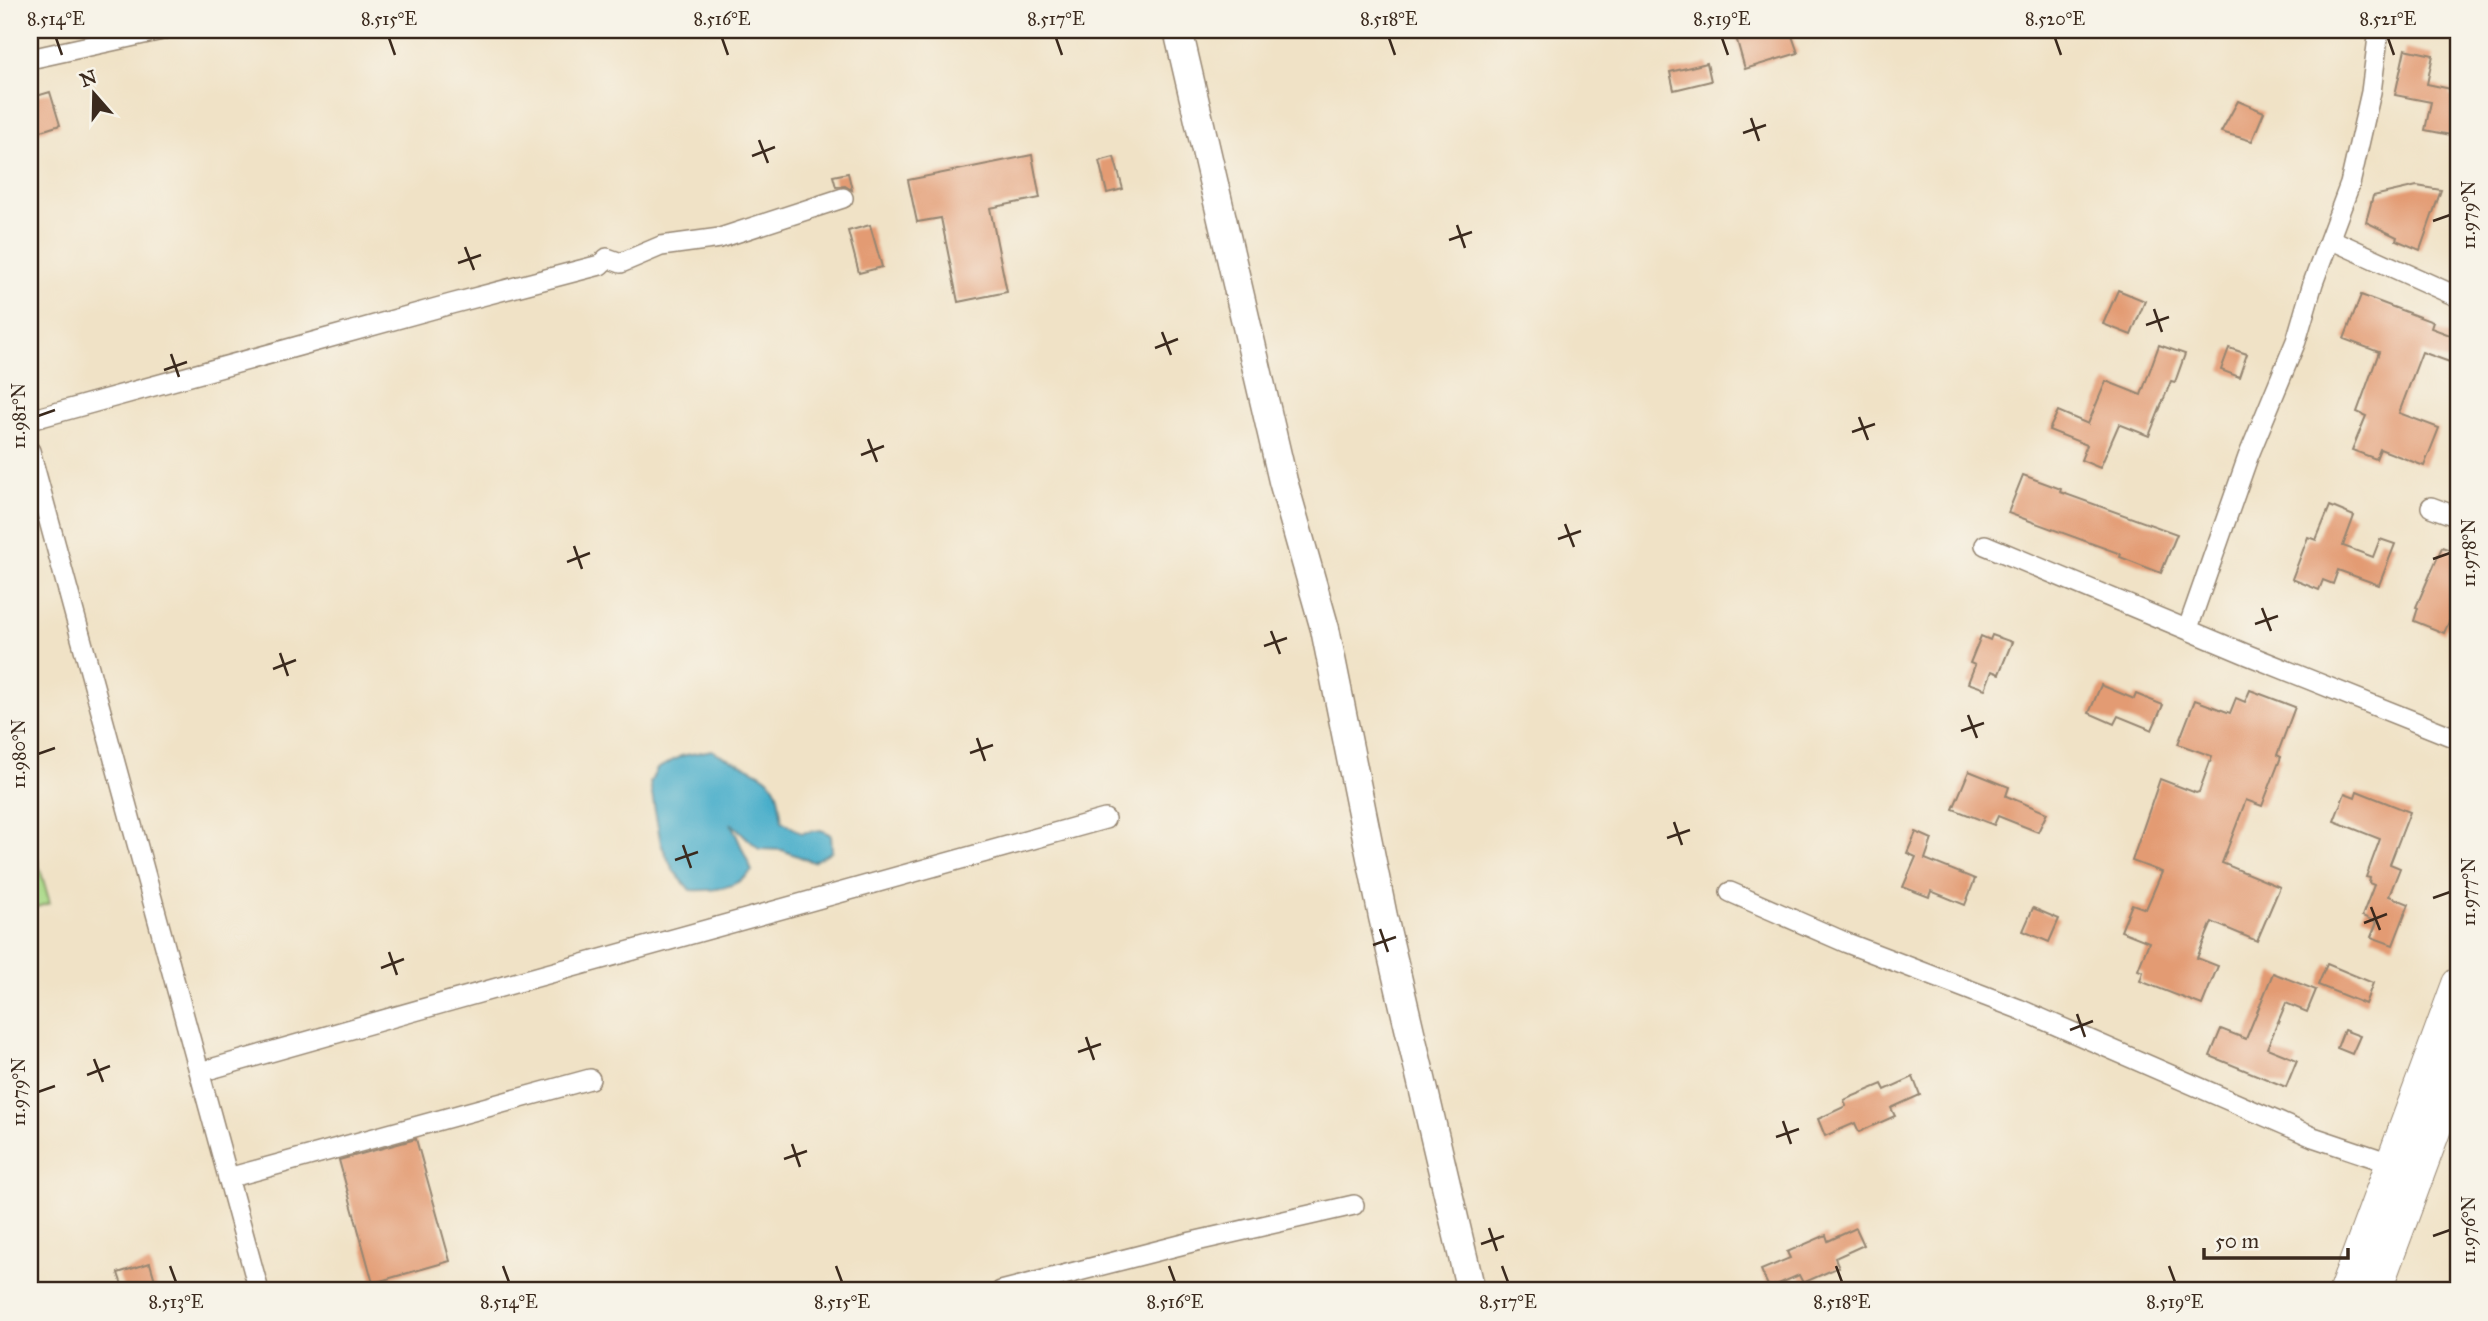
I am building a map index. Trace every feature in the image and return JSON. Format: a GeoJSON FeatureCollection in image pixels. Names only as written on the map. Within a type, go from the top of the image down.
{"type":"FeatureCollection","features":[{"type":"Feature","properties":{"kind":"main road"},"geometry":{"type":"LineString","coordinates":[[2375,1291],[2405,1168],[2458,984]]}},
{"type":"Feature","properties":{"kind":"main road"},"geometry":{"type":"LineString","coordinates":[[2345,1291],[2458,1066]]}},
{"type":"Feature","properties":{"kind":"street"},"geometry":{"type":"LineString","coordinates":[[30,59],[162,30]]}},
{"type":"Feature","properties":{"kind":"street"},"geometry":{"type":"LineString","coordinates":[[1178,30],[1283,481],[1325,629],[1383,917],[1471,1291]]}},
{"type":"Feature","properties":{"kind":"street"},"geometry":{"type":"LineString","coordinates":[[2188,628],[2248,457],[2296,341],[2350,184],[2371,92],[2379,30]]}},
{"type":"Feature","properties":{"kind":"street"},"geometry":{"type":"LineString","coordinates":[[30,421],[600,265],[607,258],[621,263],[661,246],[720,238],[843,198]]}},
{"type":"Feature","properties":{"kind":"street"},"geometry":{"type":"LineString","coordinates":[[2330,239],[2458,297]]}},
{"type":"Feature","properties":{"kind":"street"},"geometry":{"type":"LineString","coordinates":[[30,451],[258,1291]]}},
{"type":"Feature","properties":{"kind":"street"},"geometry":{"type":"LineString","coordinates":[[2431,507],[2458,517]]}},
{"type":"Feature","properties":{"kind":"street"},"geometry":{"type":"LineString","coordinates":[[1985,545],[2458,739]]}},
{"type":"Feature","properties":{"kind":"street"},"geometry":{"type":"LineString","coordinates":[[200,1072],[1105,819]]}},
{"type":"Feature","properties":{"kind":"street"},"geometry":{"type":"LineString","coordinates":[[1730,892],[1847,943],[2019,1009],[2313,1137],[2405,1168]]}},
{"type":"Feature","properties":{"kind":"street"},"geometry":{"type":"LineString","coordinates":[[228,1178],[590,1079]]}},
{"type":"Feature","properties":{"kind":"street"},"geometry":{"type":"LineString","coordinates":[[1001,1291],[1192,1242],[1354,1205]]}},
{"type":"Feature","properties":{"kind":"green space"},"geometry":{"type":"Polygon","coordinates":[[[30,835],[50,903],[30,909],[30,835]]]}},
{"type":"Feature","properties":{"kind":"water"},"geometry":{"type":"Polygon","coordinates":[[[712,750],[764,776],[777,792],[782,821],[801,833],[821,830],[831,835],[832,851],[813,862],[782,850],[759,849],[731,823],[752,871],[739,882],[724,888],[690,890],[673,870],[661,844],[650,783],[657,769],[681,756],[712,750]]]}},
{"type":"Feature","properties":{"kind":"building"},"geometry":{"type":"Polygon","coordinates":[[[1762,30],[1790,30],[1798,53],[1745,69],[1736,37],[1762,30]]]}},
{"type":"Feature","properties":{"kind":"building"},"geometry":{"type":"Polygon","coordinates":[[[2405,49],[2433,55],[2427,84],[2451,89],[2450,95],[2458,96],[2456,136],[2425,130],[2431,102],[2395,95],[2405,49]]]}},
{"type":"Feature","properties":{"kind":"building"},"geometry":{"type":"Polygon","coordinates":[[[1707,63],[1711,81],[1674,90],[1670,72],[1707,63]]]}},
{"type":"Feature","properties":{"kind":"building"},"geometry":{"type":"Polygon","coordinates":[[[50,92],[60,125],[38,132],[33,116],[30,117],[30,98],[50,92]]]}},
{"type":"Feature","properties":{"kind":"building"},"geometry":{"type":"Polygon","coordinates":[[[2238,101],[2264,112],[2252,141],[2221,132],[2238,101]]]}},
{"type":"Feature","properties":{"kind":"building"},"geometry":{"type":"Polygon","coordinates":[[[1032,155],[1040,198],[990,208],[1007,292],[958,302],[941,218],[917,222],[908,180],[1032,155]]]}},
{"type":"Feature","properties":{"kind":"building"},"geometry":{"type":"Polygon","coordinates":[[[1114,157],[1123,189],[1107,193],[1099,161],[1114,157]]]}},
{"type":"Feature","properties":{"kind":"building"},"geometry":{"type":"Polygon","coordinates":[[[848,173],[852,190],[845,186],[836,187],[833,176],[848,173]]]}},
{"type":"Feature","properties":{"kind":"building"},"geometry":{"type":"Polygon","coordinates":[[[2417,186],[2441,190],[2420,250],[2396,240],[2397,237],[2366,222],[2373,196],[2417,186]]]}},
{"type":"Feature","properties":{"kind":"building"},"geometry":{"type":"Polygon","coordinates":[[[870,225],[882,267],[859,273],[848,231],[870,225]]]}},
{"type":"Feature","properties":{"kind":"building"},"geometry":{"type":"Polygon","coordinates":[[[2118,290],[2145,301],[2131,335],[2103,324],[2118,290]]]}},
{"type":"Feature","properties":{"kind":"building"},"geometry":{"type":"Polygon","coordinates":[[[2361,295],[2433,322],[2431,328],[2458,338],[2458,365],[2422,352],[2399,413],[2439,428],[2424,466],[2380,449],[2376,459],[2352,450],[2366,416],[2357,412],[2379,352],[2344,339],[2361,295]]]}},
{"type":"Feature","properties":{"kind":"building"},"geometry":{"type":"Polygon","coordinates":[[[2159,345],[2185,354],[2149,436],[2119,424],[2100,468],[2081,460],[2087,445],[2049,430],[2058,411],[2088,424],[2106,381],[2141,395],[2159,345]]]}},
{"type":"Feature","properties":{"kind":"building"},"geometry":{"type":"Polygon","coordinates":[[[2229,348],[2247,354],[2239,377],[2221,370],[2229,348]]]}},
{"type":"Feature","properties":{"kind":"building"},"geometry":{"type":"Polygon","coordinates":[[[2023,475],[2061,489],[2060,492],[2177,534],[2161,573],[2120,557],[2121,554],[2008,513],[2023,475]]]}},
{"type":"Feature","properties":{"kind":"building"},"geometry":{"type":"Polygon","coordinates":[[[2330,506],[2354,516],[2343,546],[2373,557],[2380,539],[2395,544],[2379,585],[2338,570],[2333,584],[2323,580],[2319,590],[2292,579],[2308,537],[2316,540],[2330,506]]]}},
{"type":"Feature","properties":{"kind":"building"},"geometry":{"type":"Polygon","coordinates":[[[2442,547],[2458,553],[2458,623],[2450,620],[2444,633],[2414,621],[2418,608],[2416,607],[2442,547]]]}},
{"type":"Feature","properties":{"kind":"building"},"geometry":{"type":"Polygon","coordinates":[[[1992,635],[2012,642],[1999,674],[1992,671],[1985,689],[1968,683],[1975,665],[1970,663],[1981,636],[1990,640],[1992,635]]]}},
{"type":"Feature","properties":{"kind":"building"},"geometry":{"type":"Polygon","coordinates":[[[2101,685],[2134,699],[2136,694],[2163,705],[2152,730],[2118,716],[2114,724],[2089,713],[2101,685]]]}},
{"type":"Feature","properties":{"kind":"building"},"geometry":{"type":"Polygon","coordinates":[[[2250,690],[2295,707],[2277,755],[2281,757],[2262,806],[2246,800],[2222,863],[2280,887],[2257,941],[2212,922],[2197,958],[2218,966],[2202,1005],[2140,981],[2143,972],[2138,970],[2149,942],[2121,931],[2132,904],[2146,909],[2162,872],[2132,861],[2160,779],[2199,792],[2212,756],[2178,744],[2195,700],[2230,713],[2236,698],[2245,702],[2250,690]]]}},
{"type":"Feature","properties":{"kind":"building"},"geometry":{"type":"Polygon","coordinates":[[[1969,771],[2009,787],[2006,796],[2047,813],[2038,832],[1998,816],[1994,825],[1953,809],[1969,771]]]}},
{"type":"Feature","properties":{"kind":"building"},"geometry":{"type":"Polygon","coordinates":[[[2357,791],[2410,812],[2390,864],[2400,868],[2389,896],[2409,904],[2393,945],[2371,937],[2377,922],[2362,916],[2374,885],[2369,883],[2370,878],[2366,877],[2380,839],[2334,821],[2345,793],[2355,797],[2357,791]]]}},
{"type":"Feature","properties":{"kind":"building"},"geometry":{"type":"Polygon","coordinates":[[[1916,832],[1932,839],[1925,859],[1975,879],[1965,905],[1931,891],[1929,897],[1903,887],[1916,857],[1907,853],[1916,832]]]}},
{"type":"Feature","properties":{"kind":"building"},"geometry":{"type":"Polygon","coordinates":[[[2033,908],[2059,919],[2049,942],[2023,931],[2033,908]]]}},
{"type":"Feature","properties":{"kind":"building"},"geometry":{"type":"Polygon","coordinates":[[[2327,964],[2373,983],[2365,1004],[2318,985],[2327,964]]]}},
{"type":"Feature","properties":{"kind":"building"},"geometry":{"type":"Polygon","coordinates":[[[2273,973],[2316,990],[2307,1012],[2286,1003],[2267,1048],[2297,1060],[2286,1087],[2210,1056],[2221,1029],[2246,1039],[2273,973]]]}},
{"type":"Feature","properties":{"kind":"building"},"geometry":{"type":"Polygon","coordinates":[[[2344,1030],[2360,1036],[2352,1054],[2337,1048],[2344,1030]]]}},
{"type":"Feature","properties":{"kind":"building"},"geometry":{"type":"Polygon","coordinates":[[[1913,1077],[1920,1095],[1891,1108],[1895,1116],[1859,1132],[1855,1123],[1825,1136],[1818,1119],[1846,1106],[1844,1100],[1882,1084],[1885,1090],[1913,1077]]]}},
{"type":"Feature","properties":{"kind":"building"},"geometry":{"type":"Polygon","coordinates":[[[416,1139],[450,1261],[373,1283],[339,1160],[416,1139]]]}},
{"type":"Feature","properties":{"kind":"building"},"geometry":{"type":"Polygon","coordinates":[[[1856,1228],[1864,1245],[1835,1258],[1839,1267],[1803,1283],[1799,1275],[1769,1288],[1761,1270],[1790,1258],[1787,1252],[1826,1235],[1828,1241],[1856,1228]]]}},
{"type":"Feature","properties":{"kind":"building"},"geometry":{"type":"Polygon","coordinates":[[[150,1263],[158,1291],[124,1291],[118,1273],[150,1263]]]}}]}
